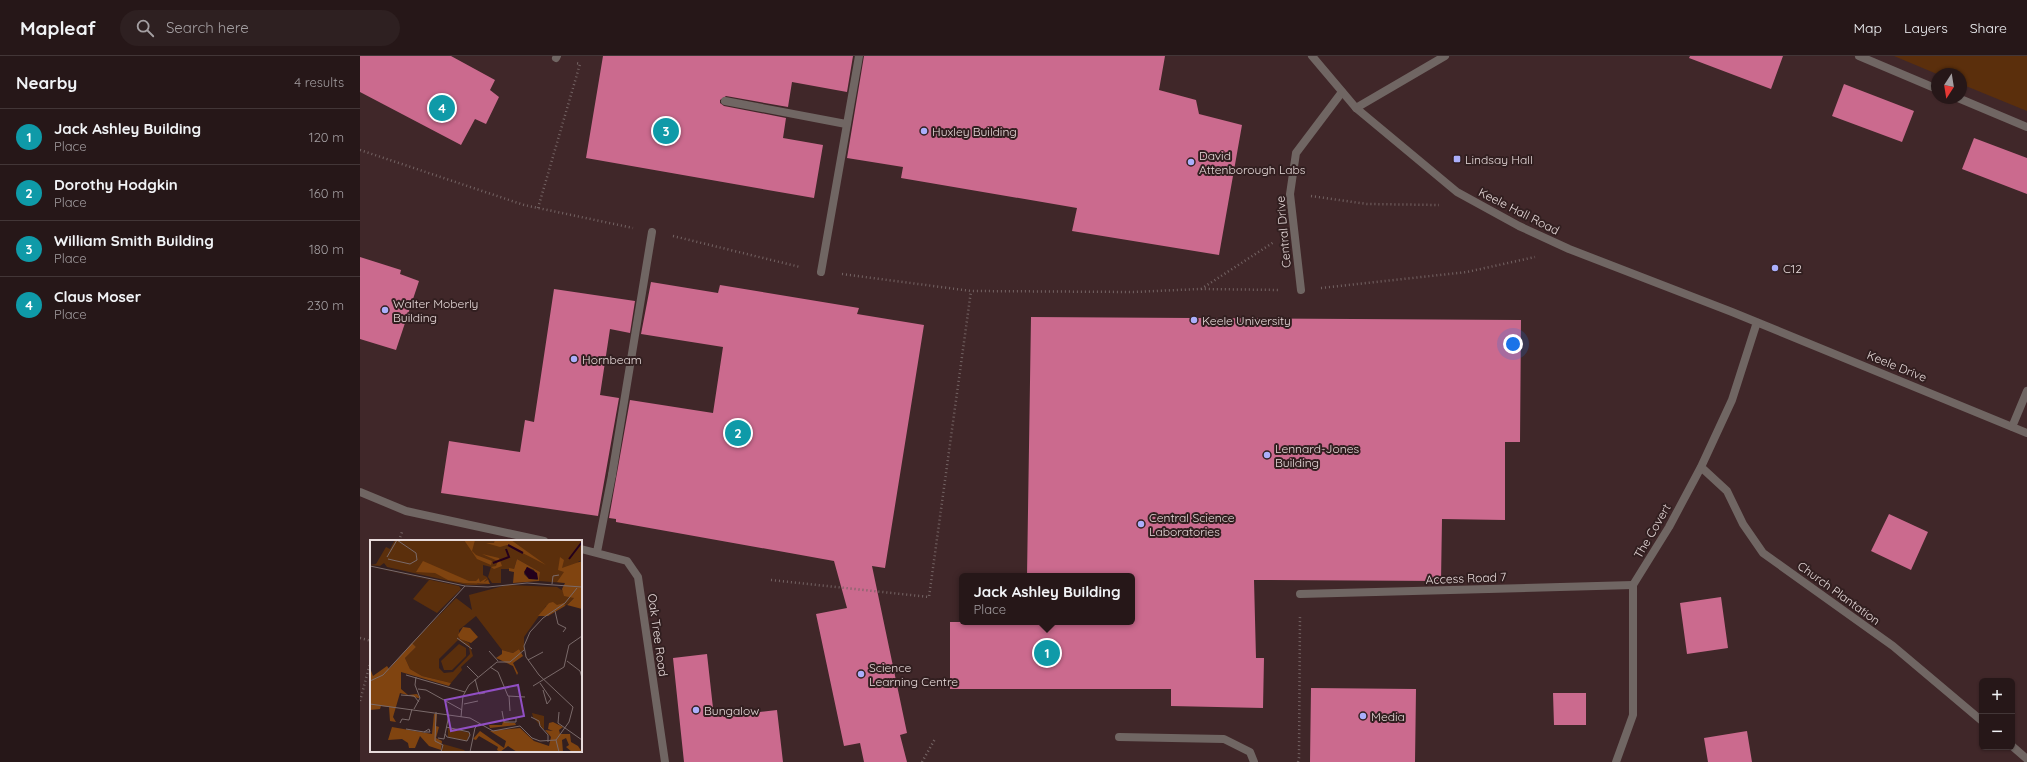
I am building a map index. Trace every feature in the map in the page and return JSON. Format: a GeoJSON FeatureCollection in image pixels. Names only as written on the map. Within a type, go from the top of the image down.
{"type":"FeatureCollection","features":[{"type":"Feature","properties":{"kind":"street"},"geometry":{"type":"LineString","coordinates":[[821,272],[859,56]]}},
{"type":"Feature","properties":{"kind":"street","name":"Keele Hall Road"},"geometry":{"type":"LineString","coordinates":[[1312,56],[1356,108],[1457,192],[1519,226],[1569,249],[1757,322]]}},
{"type":"Feature","properties":{"kind":"street"},"geometry":{"type":"LineString","coordinates":[[1356,108],[1445,56]]}},
{"type":"Feature","properties":{"kind":"street"},"geometry":{"type":"LineString","coordinates":[[1859,56],[1931,86]]}},
{"type":"Feature","properties":{"kind":"street","name":"Central Drive"},"geometry":{"type":"LineString","coordinates":[[1301,290],[1290,194],[1296,153],[1342,92]]}},
{"type":"Feature","properties":{"kind":"street"},"geometry":{"type":"LineString","coordinates":[[725,101],[846,124]]}},
{"type":"Feature","properties":{"kind":"street"},"geometry":{"type":"LineString","coordinates":[[1967,102],[2027,127]]}},
{"type":"Feature","properties":{"kind":"street"},"geometry":{"type":"LineString","coordinates":[[597,552],[612,474],[652,232]]}},
{"type":"Feature","properties":{"kind":"street","name":"Keele Drive"},"geometry":{"type":"LineString","coordinates":[[1757,322],[2027,433]]}},
{"type":"Feature","properties":{"kind":"street","name":"The Covert"},"geometry":{"type":"LineString","coordinates":[[1634,585],[1669,527],[1701,467],[1732,400],[1757,322]]}},
{"type":"Feature","properties":{"kind":"street"},"geometry":{"type":"LineString","coordinates":[[2012,427],[2027,391]]}},
{"type":"Feature","properties":{"kind":"street","name":"Church Plantation"},"geometry":{"type":"LineString","coordinates":[[1701,467],[1726,491],[1743,524],[1763,553],[1893,646],[1979,718]]}},
{"type":"Feature","properties":{"kind":"street"},"geometry":{"type":"LineString","coordinates":[[360,492],[406,511],[539,540]]}},
{"type":"Feature","properties":{"kind":"street","name":"Oak Tree Road"},"geometry":{"type":"LineString","coordinates":[[582,549],[627,561],[638,577],[665,762]]}},
{"type":"Feature","properties":{"kind":"street"},"geometry":{"type":"LineString","coordinates":[[1616,762],[1633,715],[1634,585]]}},
{"type":"Feature","properties":{"kind":"street","name":"Access Road 7"},"geometry":{"type":"LineString","coordinates":[[1300,594],[1634,585]]}},
{"type":"Feature","properties":{"kind":"street"},"geometry":{"type":"LineString","coordinates":[[1120,737],[1224,739],[1250,752],[1254,762]]}},
{"type":"Feature","properties":{"kind":"street"},"geometry":{"type":"LineString","coordinates":[[2015,749],[2027,759]]}},
{"type":"Feature","properties":{"kind":"path"},"geometry":{"type":"LineString","coordinates":[[538,208],[580,64],[557,57]]}},
{"type":"Feature","properties":{"kind":"path"},"geometry":{"type":"LineString","coordinates":[[1290,194],[1366,204],[1444,205]]}},
{"type":"Feature","properties":{"kind":"path"},"geometry":{"type":"LineString","coordinates":[[1200,289],[1294,230]]}},
{"type":"Feature","properties":{"kind":"path"},"geometry":{"type":"LineString","coordinates":[[1301,290],[1467,272],[1569,249]]}},
{"type":"Feature","properties":{"kind":"path"},"geometry":{"type":"LineString","coordinates":[[771,580],[929,597],[971,291]]}},
{"type":"Feature","properties":{"kind":"path"},"geometry":{"type":"LineString","coordinates":[[1298,762],[1300,594]]}},
{"type":"Feature","properties":{"kind":"path"},"geometry":{"type":"LineString","coordinates":[[360,638],[370,641]]}},
{"type":"Feature","properties":{"kind":"path"},"geometry":{"type":"LineString","coordinates":[[360,701],[370,664]]}},
{"type":"Feature","properties":{"kind":"path"},"geometry":{"type":"LineString","coordinates":[[922,762],[935,739]]}},
{"type":"Feature","properties":{"kind":"shaded area","name":"Keele University"},"geometry":{"type":"Polygon","coordinates":[[[360,56],[2027,56],[2027,762],[360,762],[360,56]]]}},
{"type":"Feature","properties":{"kind":"shaded area"},"geometry":{"type":"Polygon","coordinates":[[[1894,56],[2027,56],[2027,111],[1967,86],[1967,68],[1931,68],[1931,71],[1894,56]]]}},
{"type":"Feature","properties":{"kind":"building"},"geometry":{"type":"Polygon","coordinates":[[[360,56],[451,56],[495,80],[490,90],[499,97],[486,124],[475,119],[461,145],[360,92],[360,56]]]}},
{"type":"Feature","properties":{"kind":"building"},"geometry":{"type":"Polygon","coordinates":[[[603,56],[853,56],[847,92],[792,82],[788,107],[726,96],[720,100],[720,103],[724,106],[786,118],[783,138],[823,145],[814,198],[586,158],[603,56]]]}},
{"type":"Feature","properties":{"kind":"building","name":"Huxley Building"},"geometry":{"type":"Polygon","coordinates":[[[864,56],[1165,56],[1159,90],[1196,100],[1199,114],[1242,125],[1219,255],[1072,231],[1077,208],[901,178],[903,167],[847,158],[864,56]]]}},
{"type":"Feature","properties":{"kind":"building"},"geometry":{"type":"Polygon","coordinates":[[[1690,56],[1783,56],[1771,89],[1689,58],[1690,56]]]}},
{"type":"Feature","properties":{"kind":"building"},"geometry":{"type":"Polygon","coordinates":[[[1844,84],[1914,111],[1902,142],[1832,116],[1844,84]]]}},
{"type":"Feature","properties":{"kind":"building"},"geometry":{"type":"Polygon","coordinates":[[[1974,138],[2027,158],[2027,194],[1962,169],[1974,138]]]}},
{"type":"Feature","properties":{"kind":"building","name":"Walter Moberly Building"},"geometry":{"type":"Polygon","coordinates":[[[360,257],[401,270],[400,274],[419,281],[396,350],[360,339],[360,257]]]}},
{"type":"Feature","properties":{"kind":"building"},"geometry":{"type":"Polygon","coordinates":[[[651,282],[718,293],[720,285],[859,308],[857,314],[924,325],[885,568],[872,566],[907,733],[900,735],[907,762],[864,762],[860,743],[844,746],[816,614],[847,608],[834,561],[616,522],[616,519],[609,518],[630,400],[713,413],[723,347],[641,334],[651,282]]]}},
{"type":"Feature","properties":{"kind":"building","name":"Hornbeam"},"geometry":{"type":"Polygon","coordinates":[[[554,289],[635,301],[630,333],[610,329],[600,395],[619,398],[598,516],[441,493],[449,441],[520,452],[525,420],[534,422],[554,289]]]}},
{"type":"Feature","properties":{"kind":"building","name":"Lennard-Jones Building"},"geometry":{"type":"Polygon","coordinates":[[[1031,317],[1521,320],[1520,442],[1505,442],[1505,520],[1442,519],[1441,581],[1254,580],[1256,658],[1264,658],[1263,708],[1171,706],[1171,689],[950,689],[950,622],[959,622],[959,625],[1135,625],[1135,573],[1027,573],[1031,317]]]}},
{"type":"Feature","properties":{"kind":"building"},"geometry":{"type":"Polygon","coordinates":[[[1889,514],[1928,532],[1911,570],[1871,551],[1889,514]]]}},
{"type":"Feature","properties":{"kind":"building"},"geometry":{"type":"Polygon","coordinates":[[[1721,597],[1728,648],[1687,654],[1680,603],[1721,597]]]}},
{"type":"Feature","properties":{"kind":"building"},"geometry":{"type":"Polygon","coordinates":[[[707,654],[714,717],[777,710],[783,762],[684,762],[673,658],[707,654]]]}},
{"type":"Feature","properties":{"kind":"building","name":"Media"},"geometry":{"type":"Polygon","coordinates":[[[1311,688],[1416,689],[1415,762],[1310,762],[1311,688]]]}},
{"type":"Feature","properties":{"kind":"building"},"geometry":{"type":"Polygon","coordinates":[[[1553,693],[1586,693],[1586,725],[1554,725],[1553,693]]]}},
{"type":"Feature","properties":{"kind":"building"},"geometry":{"type":"Polygon","coordinates":[[[1747,731],[1752,762],[1708,762],[1704,738],[1747,731]]]}},
{"type":"Feature","properties":{"kind":"place","name":"Claus Moser"},"geometry":{"type":"Point","coordinates":[442,108]}},
{"type":"Feature","properties":{"kind":"place","name":"William Smith Building"},"geometry":{"type":"Point","coordinates":[666,131]}},
{"type":"Feature","properties":{"kind":"place","name":"Huxley Building"},"geometry":{"type":"Point","coordinates":[924,131]}},
{"type":"Feature","properties":{"kind":"place","name":"Lindsay Hall"},"geometry":{"type":"Point","coordinates":[1457,159]}},
{"type":"Feature","properties":{"kind":"place","name":"David Attenborough Labs"},"geometry":{"type":"Point","coordinates":[1191,162]}},
{"type":"Feature","properties":{"kind":"place","name":"C12"},"geometry":{"type":"Point","coordinates":[1775,268]}},
{"type":"Feature","properties":{"kind":"place","name":"Walter Moberly Building"},"geometry":{"type":"Point","coordinates":[385,310]}},
{"type":"Feature","properties":{"kind":"place","name":"Keele University"},"geometry":{"type":"Point","coordinates":[1194,320]}},
{"type":"Feature","properties":{"kind":"place","name":"Hornbeam"},"geometry":{"type":"Point","coordinates":[574,359]}},
{"type":"Feature","properties":{"kind":"place","name":"Dorothy Hodgkin"},"geometry":{"type":"Point","coordinates":[738,433]}},
{"type":"Feature","properties":{"kind":"place","name":"Lennard-Jones Building"},"geometry":{"type":"Point","coordinates":[1267,455]}},
{"type":"Feature","properties":{"kind":"place","name":"Central Science Laboratories"},"geometry":{"type":"Point","coordinates":[1141,524]}},
{"type":"Feature","properties":{"kind":"place","name":"Jack Ashley Building"},"geometry":{"type":"Point","coordinates":[1047,653]}},
{"type":"Feature","properties":{"kind":"place","name":"Science Learning Centre"},"geometry":{"type":"Point","coordinates":[861,674]}},
{"type":"Feature","properties":{"kind":"place","name":"Bungalow"},"geometry":{"type":"Point","coordinates":[696,710]}},
{"type":"Feature","properties":{"kind":"place","name":"Media"},"geometry":{"type":"Point","coordinates":[1363,716]}}]}
